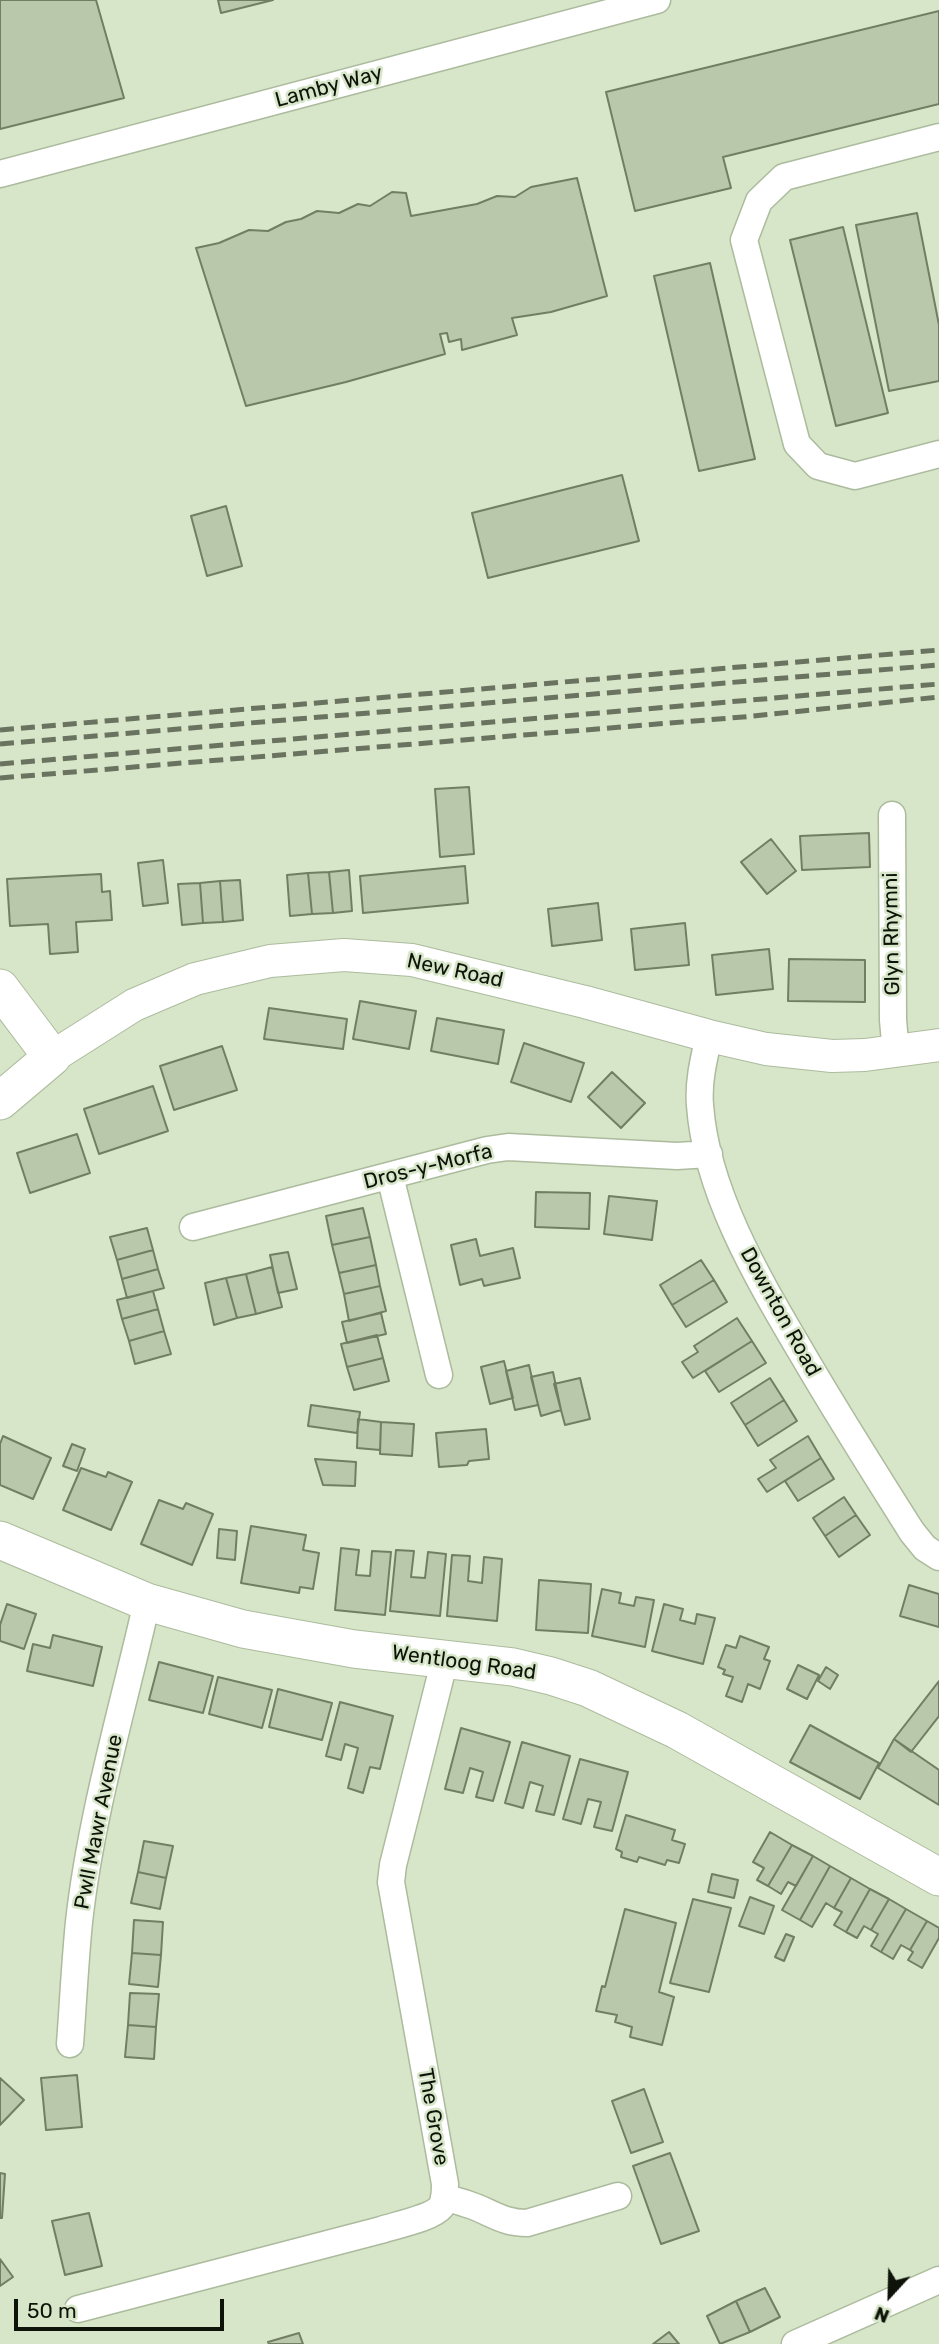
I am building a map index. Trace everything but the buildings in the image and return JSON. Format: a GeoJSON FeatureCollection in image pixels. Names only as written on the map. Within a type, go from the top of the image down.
{"type":"FeatureCollection","features":[{"type":"Feature","properties":{"kind":"main road"},"geometry":{"type":"LineString","coordinates":[[0,988],[52,1056]]}},
{"type":"Feature","properties":{"kind":"main road","name":"New Road"},"geometry":{"type":"LineString","coordinates":[[0,1101],[52,1056]]}},
{"type":"Feature","properties":{"kind":"main road","name":"Wentloog Road"},"geometry":{"type":"LineString","coordinates":[[0,1540],[148,1602],[231,1626],[290,1640],[513,1668],[588,1688],[677,1730],[939,1877]]}},
{"type":"Feature","properties":{"kind":"street","name":"Lamby Way"},"geometry":{"type":"LineString","coordinates":[[0,174],[657,0]]}},
{"type":"Feature","properties":{"kind":"street"},"geometry":{"type":"LineString","coordinates":[[939,138],[784,177],[759,201],[744,240],[797,444],[818,467],[855,476],[939,454]]}},
{"type":"Feature","properties":{"kind":"street","name":"Glyn Rhymni"},"geometry":{"type":"LineString","coordinates":[[892,815],[893,1007],[896,1053]]}},
{"type":"Feature","properties":{"kind":"street","name":"New Road"},"geometry":{"type":"LineString","coordinates":[[52,1056],[134,1005],[195,979],[270,961],[344,956],[412,960],[549,993],[709,1037],[802,1054],[832,1056],[896,1053],[939,1045]]}},
{"type":"Feature","properties":{"kind":"street","name":"Downton Road"},"geometry":{"type":"LineString","coordinates":[[709,1037],[699,1101],[709,1154],[733,1225],[763,1287],[912,1532],[925,1548],[939,1557]]}},
{"type":"Feature","properties":{"kind":"street","name":"Dros-y-Morfa"},"geometry":{"type":"LineString","coordinates":[[193,1227],[454,1157],[508,1147],[677,1156],[709,1154]]}},
{"type":"Feature","properties":{"kind":"street"},"geometry":{"type":"LineString","coordinates":[[390,1176],[439,1375]]}},
{"type":"Feature","properties":{"kind":"street","name":"Pwll Mawr Avenue"},"geometry":{"type":"LineString","coordinates":[[70,2045],[79,1921],[86,1877],[96,1822],[148,1602]]}},
{"type":"Feature","properties":{"kind":"street","name":"The Grove"},"geometry":{"type":"LineString","coordinates":[[444,1659],[391,1882],[445,2184],[444,2197]]}},
{"type":"Feature","properties":{"kind":"street"},"geometry":{"type":"LineString","coordinates":[[78,2309],[381,2230],[430,2214],[440,2207],[444,2197],[468,2204],[498,2218],[514,2223],[527,2223],[618,2196]]}},
{"type":"Feature","properties":{"kind":"street"},"geometry":{"type":"LineString","coordinates":[[795,2344],[836,2333],[939,2280]]}},
{"type":"Feature","properties":{"kind":"railway"},"geometry":{"type":"LineString","coordinates":[[0,730],[939,650]]}},
{"type":"Feature","properties":{"kind":"railway"},"geometry":{"type":"LineString","coordinates":[[0,744],[939,665]]}},
{"type":"Feature","properties":{"kind":"railway"},"geometry":{"type":"LineString","coordinates":[[0,764],[939,684]]}},
{"type":"Feature","properties":{"kind":"railway"},"geometry":{"type":"LineString","coordinates":[[0,778],[743,717],[939,697]]}}]}
